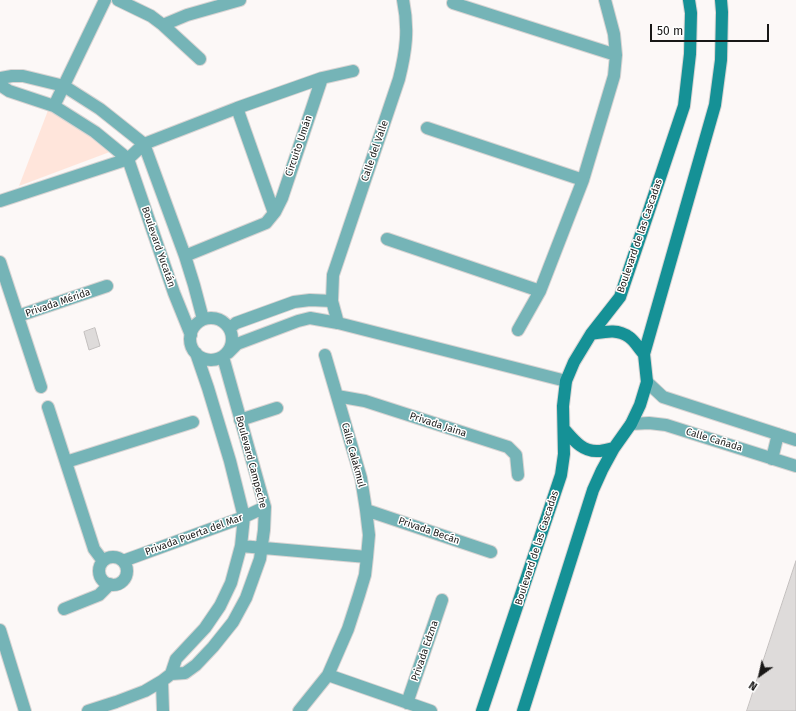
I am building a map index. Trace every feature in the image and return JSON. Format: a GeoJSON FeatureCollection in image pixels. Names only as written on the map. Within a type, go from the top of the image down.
{"type":"FeatureCollection","features":[{"type":"Feature","properties":{"kind":"main road","name":"Boulevard de las Cascadas"},"geometry":{"type":"LineString","coordinates":[[482,711],[561,475],[564,454],[563,406],[566,381],[574,362],[591,334],[620,297],[684,106],[690,54],[691,13],[689,0]]}},
{"type":"Feature","properties":{"kind":"main road"},"geometry":{"type":"LineString","coordinates":[[523,711],[592,490],[614,448],[631,424],[640,405],[646,382],[644,354],[715,105],[722,60],[722,12],[720,0]]}},
{"type":"Feature","properties":{"kind":"main road"},"geometry":{"type":"LineString","coordinates":[[591,334],[613,331],[622,333],[630,337],[644,354]]}},
{"type":"Feature","properties":{"kind":"main road"},"geometry":{"type":"LineString","coordinates":[[564,429],[576,443],[586,449],[597,451],[614,448]]}},
{"type":"Feature","properties":{"kind":"street"},"geometry":{"type":"LineString","coordinates":[[54,106],[105,0]]}},
{"type":"Feature","properties":{"kind":"street"},"geometry":{"type":"LineString","coordinates":[[118,0],[151,16],[200,59]]}},
{"type":"Feature","properties":{"kind":"street"},"geometry":{"type":"LineString","coordinates":[[163,25],[187,15],[240,0]]}},
{"type":"Feature","properties":{"kind":"street","name":"Calle del Valle"},"geometry":{"type":"LineString","coordinates":[[338,323],[332,301],[333,275],[399,79],[404,58],[407,28],[403,0]]}},
{"type":"Feature","properties":{"kind":"street"},"geometry":{"type":"LineString","coordinates":[[518,330],[540,291],[583,180],[614,76],[616,55],[614,34],[605,0]]}},
{"type":"Feature","properties":{"kind":"street"},"geometry":{"type":"LineString","coordinates":[[453,3],[616,55]]}},
{"type":"Feature","properties":{"kind":"street"},"geometry":{"type":"LineString","coordinates":[[0,202],[128,159],[144,144],[237,108],[322,78],[352,71]]}},
{"type":"Feature","properties":{"kind":"street"},"geometry":{"type":"LineString","coordinates":[[0,78],[23,76],[64,86],[100,109],[144,144]]}},
{"type":"Feature","properties":{"kind":"street","name":"Circuito Umán"},"geometry":{"type":"LineString","coordinates":[[185,256],[266,223],[274,213],[282,198],[322,78]]}},
{"type":"Feature","properties":{"kind":"street"},"geometry":{"type":"LineString","coordinates":[[0,86],[9,91],[54,106],[95,132],[128,159]]}},
{"type":"Feature","properties":{"kind":"street"},"geometry":{"type":"LineString","coordinates":[[237,108],[274,213]]}},
{"type":"Feature","properties":{"kind":"street"},"geometry":{"type":"LineString","coordinates":[[427,128],[583,180]]}},
{"type":"Feature","properties":{"kind":"street","name":"Boulevard Yucatán"},"geometry":{"type":"LineString","coordinates":[[144,144],[185,256],[203,319]]}},
{"type":"Feature","properties":{"kind":"street","name":"Boulevard Yucatán"},"geometry":{"type":"LineString","coordinates":[[128,159],[190,335]]}},
{"type":"Feature","properties":{"kind":"street"},"geometry":{"type":"LineString","coordinates":[[386,239],[540,291]]}},
{"type":"Feature","properties":{"kind":"street","name":"Privada Mérida"},"geometry":{"type":"LineString","coordinates":[[0,262],[18,316],[107,286]]}},
{"type":"Feature","properties":{"kind":"street"},"geometry":{"type":"LineString","coordinates":[[230,328],[236,323],[294,302],[310,300],[332,301]]}},
{"type":"Feature","properties":{"kind":"street"},"geometry":{"type":"LineString","coordinates":[[18,316],[41,387]]}},
{"type":"Feature","properties":{"kind":"street"},"geometry":{"type":"LineString","coordinates":[[225,356],[232,347],[233,338],[230,328],[219,319],[203,319],[193,328],[190,335],[192,348],[202,358],[216,360],[225,356],[237,344],[298,321],[310,318],[338,323],[566,381]]}},
{"type":"Feature","properties":{"kind":"street","name":"Boulevard Campeche"},"geometry":{"type":"LineString","coordinates":[[166,678],[176,659],[205,628],[220,606],[231,583],[241,546],[244,517],[230,461],[196,353]]}},
{"type":"Feature","properties":{"kind":"street","name":"Calle Calakmul"},"geometry":{"type":"LineString","coordinates":[[299,711],[328,675],[348,629],[360,595],[365,575],[369,535],[361,478],[325,355]]}},
{"type":"Feature","properties":{"kind":"street","name":"Boulevard Campeche"},"geometry":{"type":"LineString","coordinates":[[88,711],[145,691],[166,678],[185,673],[196,665],[213,647],[233,622],[246,598],[260,558],[264,530],[265,507],[240,420],[225,356]]}},
{"type":"Feature","properties":{"kind":"street"},"geometry":{"type":"LineString","coordinates":[[646,382],[663,398],[796,440]]}},
{"type":"Feature","properties":{"kind":"street","name":"Privada Jaina"},"geometry":{"type":"LineString","coordinates":[[337,396],[365,401],[508,447],[516,455],[518,475]]}},
{"type":"Feature","properties":{"kind":"street"},"geometry":{"type":"LineString","coordinates":[[48,407],[94,548],[103,561]]}},
{"type":"Feature","properties":{"kind":"street"},"geometry":{"type":"LineString","coordinates":[[240,420],[277,408]]}},
{"type":"Feature","properties":{"kind":"street"},"geometry":{"type":"LineString","coordinates":[[66,462],[193,422]]}},
{"type":"Feature","properties":{"kind":"street","name":"Calle Cañada"},"geometry":{"type":"LineString","coordinates":[[631,424],[649,423],[666,425],[796,466]]}},
{"type":"Feature","properties":{"kind":"street"},"geometry":{"type":"LineString","coordinates":[[772,458],[778,434]]}},
{"type":"Feature","properties":{"kind":"street","name":"Privada Puerta del Mar"},"geometry":{"type":"LineString","coordinates":[[123,561],[244,517],[265,507]]}},
{"type":"Feature","properties":{"kind":"street","name":"Privada Becán"},"geometry":{"type":"LineString","coordinates":[[366,510],[491,552]]}},
{"type":"Feature","properties":{"kind":"street"},"geometry":{"type":"LineString","coordinates":[[241,546],[367,557]]}},
{"type":"Feature","properties":{"kind":"street"},"geometry":{"type":"LineString","coordinates":[[109,557],[116,557],[123,561],[127,569],[126,578],[119,584],[110,584],[103,581],[99,567],[103,561],[109,557]]}},
{"type":"Feature","properties":{"kind":"street"},"geometry":{"type":"LineString","coordinates":[[64,609],[99,595],[110,584]]}},
{"type":"Feature","properties":{"kind":"street","name":"Privada Edzna"},"geometry":{"type":"LineString","coordinates":[[408,703],[442,600]]}},
{"type":"Feature","properties":{"kind":"street"},"geometry":{"type":"LineString","coordinates":[[0,631],[25,711]]}},
{"type":"Feature","properties":{"kind":"street"},"geometry":{"type":"LineString","coordinates":[[328,675],[431,711]]}},
{"type":"Feature","properties":{"kind":"street"},"geometry":{"type":"LineString","coordinates":[[163,711],[166,678]]}},
{"type":"Feature","properties":{"kind":"shaded area"},"geometry":{"type":"Polygon","coordinates":[[[52,100],[115,150],[19,186],[52,100]]]}},
{"type":"Feature","properties":{"kind":"building"},"geometry":{"type":"Polygon","coordinates":[[[95,328],[100,346],[89,350],[84,332],[95,328]]]}},
{"type":"Feature","properties":{"kind":"building"},"geometry":{"type":"Polygon","coordinates":[[[796,561],[796,711],[747,711],[796,561]]]}}]}
